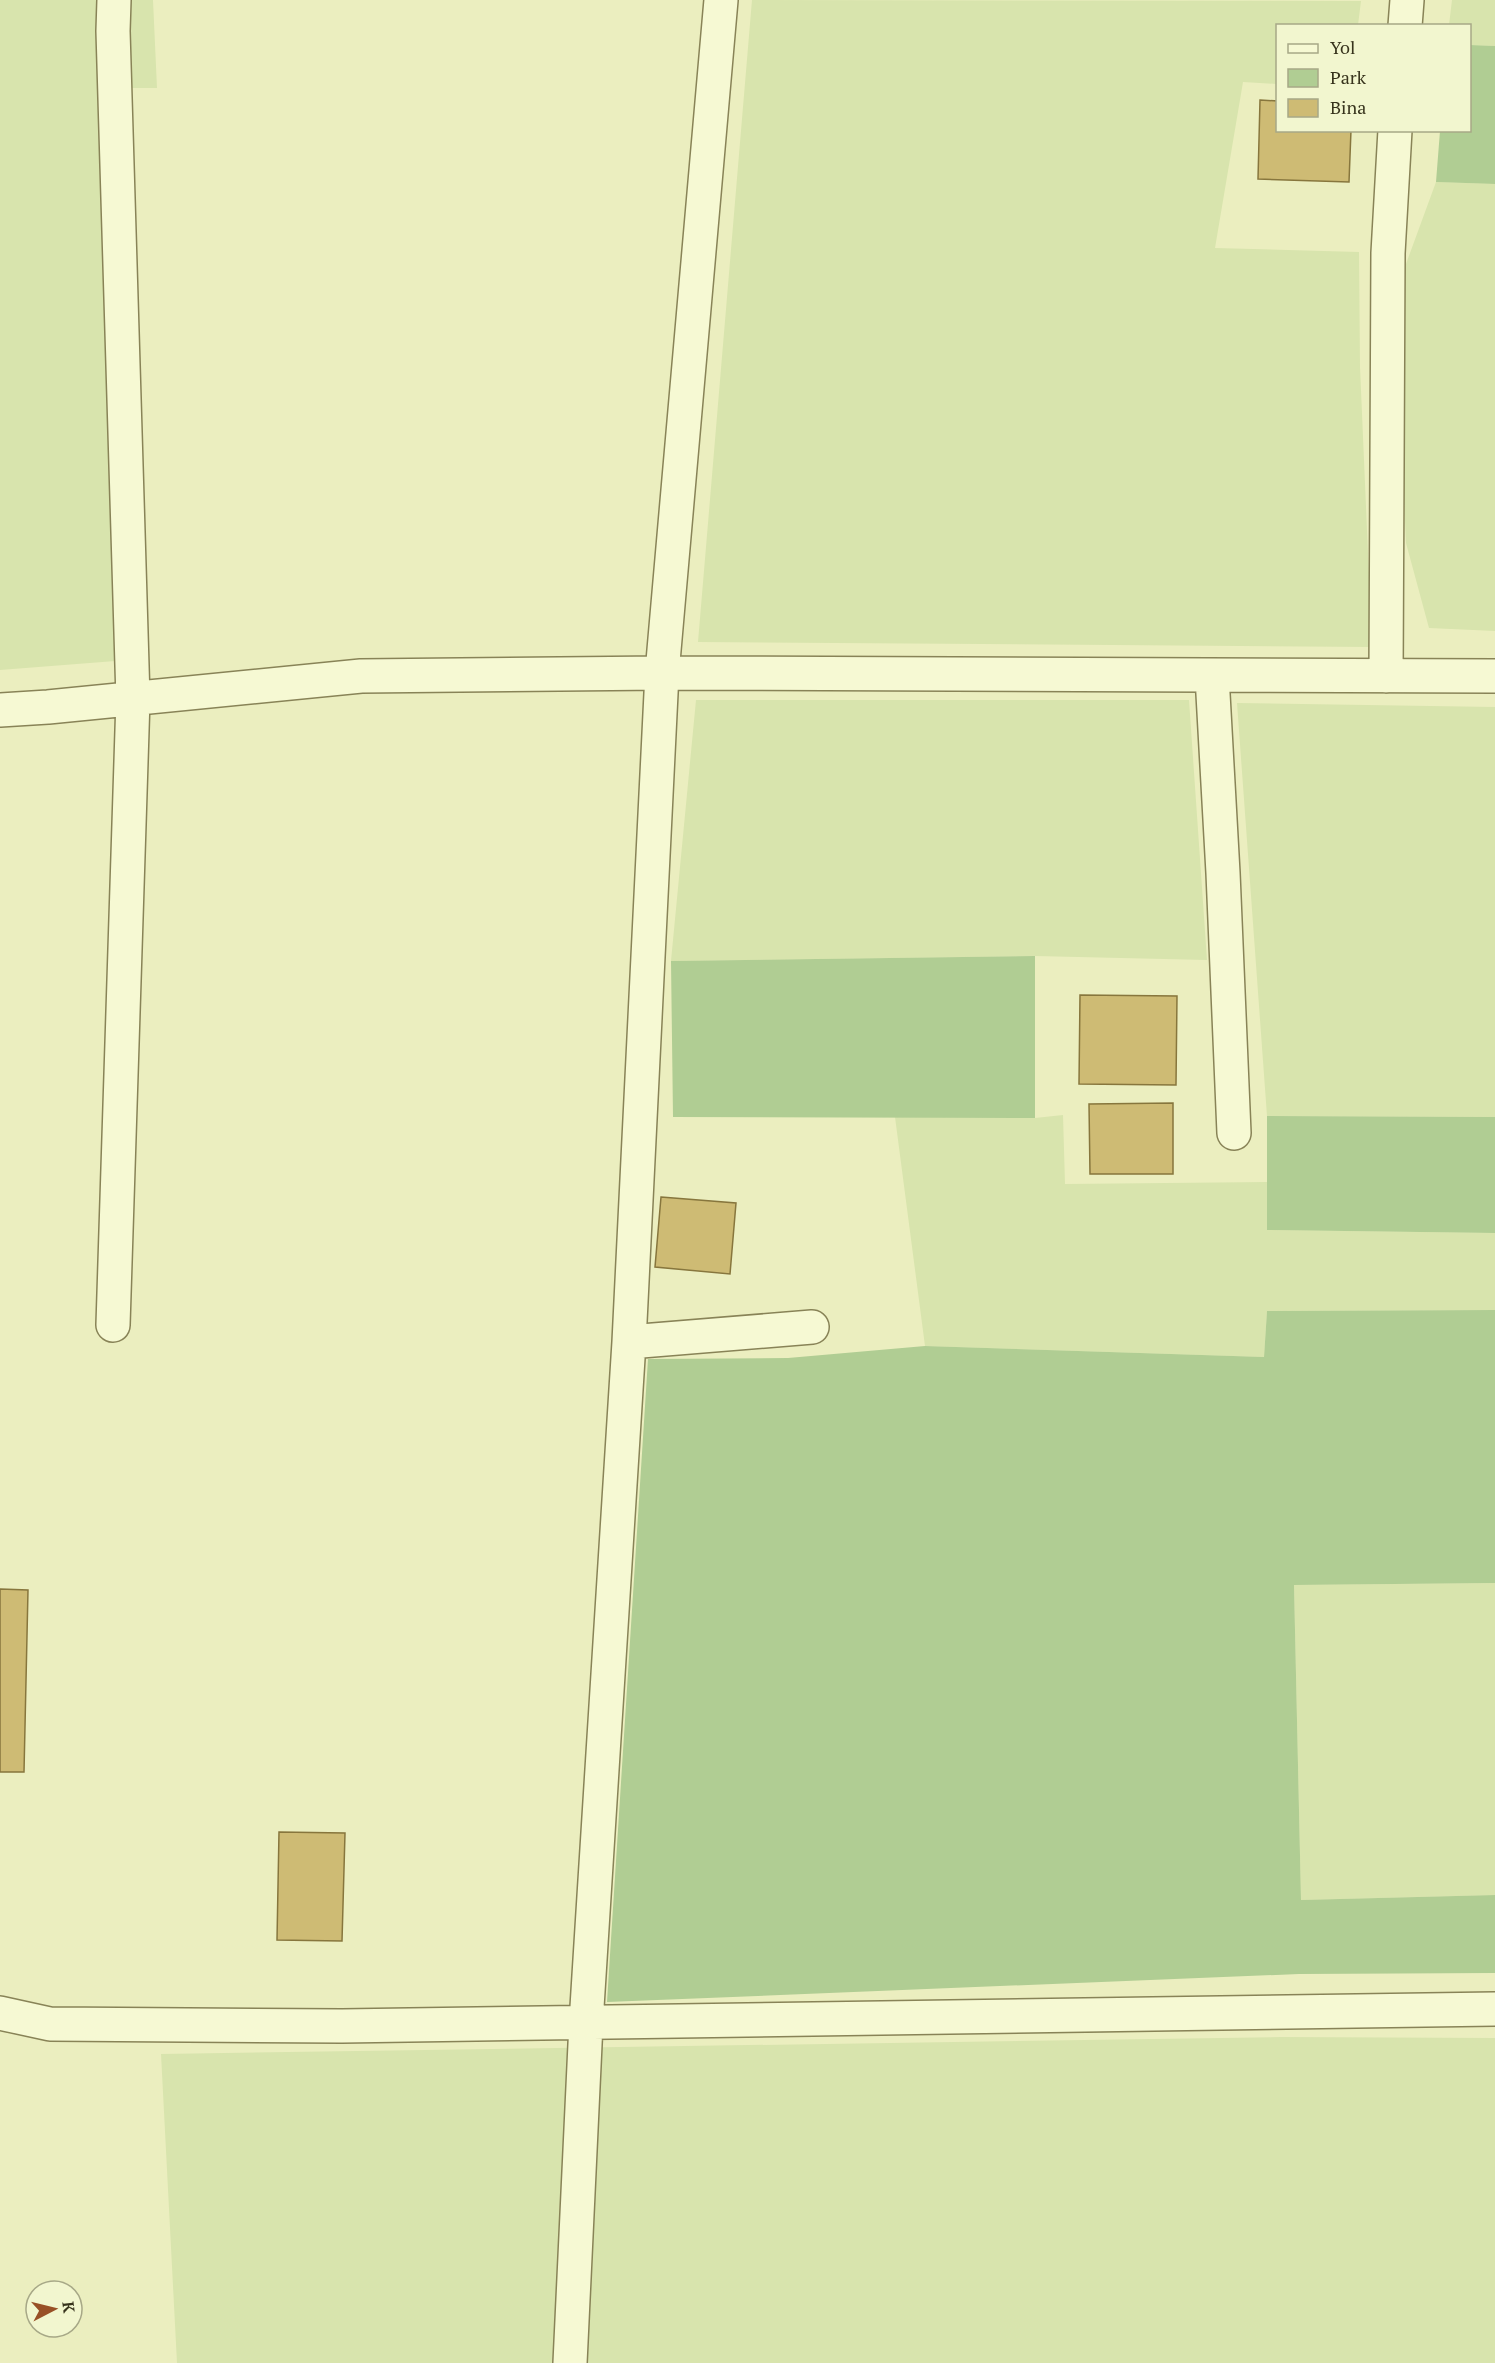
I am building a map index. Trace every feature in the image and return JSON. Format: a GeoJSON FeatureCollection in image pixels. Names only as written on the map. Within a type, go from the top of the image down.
{"type":"FeatureCollection","features":[{"type":"Feature","properties":{"kind":"street"},"geometry":{"type":"LineString","coordinates":[[113,1325],[133,699],[114,0]]}},
{"type":"Feature","properties":{"kind":"street"},"geometry":{"type":"LineString","coordinates":[[570,2363],[586,2023],[629,1342],[662,674],[721,0]]}},
{"type":"Feature","properties":{"kind":"street"},"geometry":{"type":"LineString","coordinates":[[1405,24],[1407,0]]}},
{"type":"Feature","properties":{"kind":"street"},"geometry":{"type":"LineString","coordinates":[[1386,676],[1388,253],[1395,132]]}},
{"type":"Feature","properties":{"kind":"street"},"geometry":{"type":"LineString","coordinates":[[0,710],[361,676],[662,674],[1495,676]]}},
{"type":"Feature","properties":{"kind":"street"},"geometry":{"type":"LineString","coordinates":[[1212,676],[1234,1133]]}},
{"type":"Feature","properties":{"kind":"street"},"geometry":{"type":"LineString","coordinates":[[629,1342],[812,1327]]}},
{"type":"Feature","properties":{"kind":"street"},"geometry":{"type":"LineString","coordinates":[[0,2013],[50,2024],[342,2026],[1495,2009]]}},
{"type":"Feature","properties":{"kind":"green space"},"geometry":{"type":"Polygon","coordinates":[[[0,0],[153,0],[157,88],[126,88],[128,660],[0,670],[0,0]]]}},
{"type":"Feature","properties":{"kind":"green space"},"geometry":{"type":"Polygon","coordinates":[[[752,0],[1361,1],[1358,24],[1276,24],[1276,84],[1243,82],[1215,248],[1359,252],[1360,367],[1372,647],[698,642],[752,0]]]}},
{"type":"Feature","properties":{"kind":"green space"},"geometry":{"type":"Polygon","coordinates":[[[1452,0],[1495,0],[1495,46],[1471,45],[1471,24],[1449,24],[1452,0]]]}},
{"type":"Feature","properties":{"kind":"green space"},"geometry":{"type":"Polygon","coordinates":[[[1471,45],[1495,46],[1495,184],[1436,182],[1440,132],[1471,132],[1471,45]]]}},
{"type":"Feature","properties":{"kind":"green space"},"geometry":{"type":"Polygon","coordinates":[[[1436,182],[1495,184],[1495,631],[1429,628],[1406,543],[1395,294],[1436,182]]]}},
{"type":"Feature","properties":{"kind":"green space"},"geometry":{"type":"Polygon","coordinates":[[[696,700],[1189,700],[1207,960],[1035,956],[671,961],[696,700]]]}},
{"type":"Feature","properties":{"kind":"green space"},"geometry":{"type":"Polygon","coordinates":[[[1237,703],[1495,707],[1495,1117],[1267,1116],[1237,703]]]}},
{"type":"Feature","properties":{"kind":"green space"},"geometry":{"type":"Polygon","coordinates":[[[1035,956],[1035,1118],[673,1117],[671,961],[1035,956]]]}},
{"type":"Feature","properties":{"kind":"green space"},"geometry":{"type":"Polygon","coordinates":[[[1063,1115],[1065,1184],[1267,1182],[1268,1230],[1495,1233],[1495,1310],[1267,1311],[1264,1357],[925,1346],[895,1117],[1035,1118],[1063,1115]]]}},
{"type":"Feature","properties":{"kind":"green space"},"geometry":{"type":"Polygon","coordinates":[[[1267,1116],[1495,1117],[1495,1233],[1267,1230],[1267,1116]]]}},
{"type":"Feature","properties":{"kind":"green space"},"geometry":{"type":"Polygon","coordinates":[[[1495,1310],[1495,1583],[1294,1585],[1301,1900],[1495,1895],[1495,1973],[1299,1974],[607,2002],[648,1359],[788,1358],[925,1346],[1264,1357],[1267,1311],[1495,1310]]]}},
{"type":"Feature","properties":{"kind":"green space"},"geometry":{"type":"Polygon","coordinates":[[[1495,1583],[1495,1895],[1301,1900],[1294,1585],[1495,1583]]]}},
{"type":"Feature","properties":{"kind":"green space"},"geometry":{"type":"Polygon","coordinates":[[[1281,2037],[1495,2038],[1495,2363],[177,2363],[161,2054],[1281,2037]]]}},
{"type":"Feature","properties":{"kind":"building"},"geometry":{"type":"Polygon","coordinates":[[[1260,100],[1276,101],[1276,132],[1351,132],[1349,182],[1258,179],[1260,100]]]}},
{"type":"Feature","properties":{"kind":"building"},"geometry":{"type":"Polygon","coordinates":[[[1080,995],[1177,996],[1176,1085],[1079,1084],[1080,995]]]}},
{"type":"Feature","properties":{"kind":"building"},"geometry":{"type":"Polygon","coordinates":[[[1173,1103],[1173,1174],[1090,1174],[1089,1104],[1173,1103]]]}},
{"type":"Feature","properties":{"kind":"building"},"geometry":{"type":"Polygon","coordinates":[[[661,1197],[736,1203],[730,1274],[655,1267],[661,1197]]]}},
{"type":"Feature","properties":{"kind":"building"},"geometry":{"type":"Polygon","coordinates":[[[0,1589],[28,1590],[24,1772],[0,1772],[0,1589]]]}},
{"type":"Feature","properties":{"kind":"building"},"geometry":{"type":"Polygon","coordinates":[[[279,1832],[345,1833],[342,1941],[277,1940],[279,1832]]]}}]}
